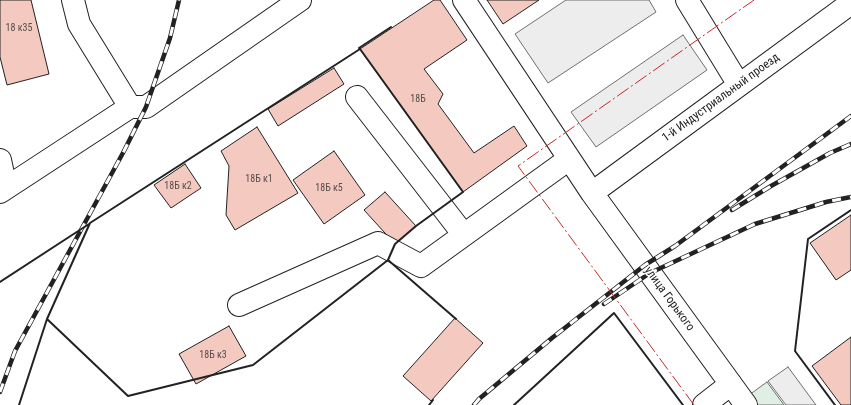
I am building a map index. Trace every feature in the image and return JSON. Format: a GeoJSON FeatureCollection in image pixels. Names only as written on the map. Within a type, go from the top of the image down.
{"type":"FeatureCollection","features":[{"type":"Feature","properties":{"kind":"street"},"geometry":{"type":"LineString","coordinates":[[73,0],[79,24],[130,107]]}},
{"type":"Feature","properties":{"kind":"street"},"geometry":{"type":"LineString","coordinates":[[0,160],[3,190],[130,107],[146,107],[300,0]]}},
{"type":"Feature","properties":{"kind":"street","name":"улица Горького"},"geometry":{"type":"LineString","coordinates":[[464,0],[592,194],[746,405]]}},
{"type":"Feature","properties":{"kind":"street"},"geometry":{"type":"LineString","coordinates":[[688,0],[739,85]]}},
{"type":"Feature","properties":{"kind":"street","name":"1-й Индустриальный проезд"},"geometry":{"type":"LineString","coordinates":[[592,194],[851,3]]}},
{"type":"Feature","properties":{"kind":"street"},"geometry":{"type":"LineString","coordinates":[[357,97],[464,235]]}},
{"type":"Feature","properties":{"kind":"street"},"geometry":{"type":"LineString","coordinates":[[239,305],[378,243],[421,266],[569,159]]}},
{"type":"Feature","properties":{"kind":"street"},"geometry":{"type":"LineString","coordinates":[[704,405],[731,384]]}},
{"type":"Feature","properties":{"kind":"green space"},"geometry":{"type":"Polygon","coordinates":[[[767,382],[784,405],[756,405],[749,395],[767,382]]]}},
{"type":"Feature","properties":{"kind":"shaded area"},"geometry":{"type":"Polygon","coordinates":[[[566,0],[649,0],[656,12],[548,83],[515,34],[566,0]]]}},
{"type":"Feature","properties":{"kind":"shaded area"},"geometry":{"type":"Polygon","coordinates":[[[683,35],[707,70],[596,147],[571,112],[683,35]]]}},
{"type":"Feature","properties":{"kind":"shaded area"},"geometry":{"type":"Polygon","coordinates":[[[788,367],[816,405],[786,405],[768,381],[788,367]]]}},
{"type":"Feature","properties":{"kind":"building"},"geometry":{"type":"Polygon","coordinates":[[[0,0],[31,0],[49,74],[7,85],[0,57],[0,0]]]}},
{"type":"Feature","properties":{"kind":"building"},"geometry":{"type":"Polygon","coordinates":[[[434,0],[440,0],[467,40],[424,69],[443,94],[438,104],[474,153],[514,126],[527,146],[463,192],[360,49],[434,0]]]}},
{"type":"Feature","properties":{"kind":"building"},"geometry":{"type":"Polygon","coordinates":[[[487,0],[539,0],[503,24],[487,0]]]}},
{"type":"Feature","properties":{"kind":"building"},"geometry":{"type":"Polygon","coordinates":[[[334,68],[344,84],[278,126],[268,109],[334,68]]]}},
{"type":"Feature","properties":{"kind":"building"},"geometry":{"type":"Polygon","coordinates":[[[257,127],[298,193],[235,230],[226,215],[229,166],[221,151],[257,127]]]}},
{"type":"Feature","properties":{"kind":"building"},"geometry":{"type":"Polygon","coordinates":[[[334,151],[365,195],[324,224],[293,180],[334,151]]]}},
{"type":"Feature","properties":{"kind":"building"},"geometry":{"type":"Polygon","coordinates":[[[185,164],[201,188],[171,208],[154,185],[185,164]]]}},
{"type":"Feature","properties":{"kind":"building"},"geometry":{"type":"Polygon","coordinates":[[[385,192],[416,226],[395,244],[364,210],[385,192]]]}},
{"type":"Feature","properties":{"kind":"building"},"geometry":{"type":"Polygon","coordinates":[[[851,215],[851,270],[836,280],[810,243],[851,215]]]}},
{"type":"Feature","properties":{"kind":"building"},"geometry":{"type":"Polygon","coordinates":[[[455,318],[483,343],[431,401],[403,376],[455,318]]]}},
{"type":"Feature","properties":{"kind":"building"},"geometry":{"type":"Polygon","coordinates":[[[229,326],[246,356],[196,384],[179,354],[229,326]]]}},
{"type":"Feature","properties":{"kind":"building"},"geometry":{"type":"Polygon","coordinates":[[[851,337],[851,405],[841,405],[812,366],[851,337]]]}},
{"type":"Feature","properties":{"kind":"railway"},"geometry":{"type":"LineString","coordinates":[[0,392],[15,351],[124,151],[146,107],[170,38],[179,0]]}},
{"type":"Feature","properties":{"kind":"railway"},"geometry":{"type":"LineString","coordinates":[[474,405],[479,399],[552,338],[645,265],[675,246],[851,116]]}},
{"type":"Feature","properties":{"kind":"railway"},"geometry":{"type":"LineString","coordinates":[[732,210],[830,153],[851,144]]}},
{"type":"Feature","properties":{"kind":"railway"},"geometry":{"type":"LineString","coordinates":[[604,304],[650,273],[755,224],[826,202],[851,197]]}},
{"type":"Feature","properties":{"kind":"wall"},"geometry":{"type":"LineString","coordinates":[[359,48],[391,27]]}},
{"type":"Feature","properties":{"kind":"wall"},"geometry":{"type":"LineString","coordinates":[[360,49],[463,192],[416,226],[395,244],[388,260],[253,365],[128,396],[47,319],[90,223],[360,49]]}},
{"type":"Feature","properties":{"kind":"wall"},"geometry":{"type":"LineString","coordinates":[[835,405],[795,351],[808,239],[851,210]]}},
{"type":"Feature","properties":{"kind":"wall"},"geometry":{"type":"LineString","coordinates":[[0,282],[89,224]]}},
{"type":"Feature","properties":{"kind":"wall"},"geometry":{"type":"LineString","coordinates":[[388,260],[456,319]]}},
{"type":"Feature","properties":{"kind":"wall"},"geometry":{"type":"LineString","coordinates":[[514,405],[614,313],[683,405]]}},
{"type":"Feature","properties":{"kind":"wall"},"geometry":{"type":"LineString","coordinates":[[19,405],[47,319],[48,320]]}},
{"type":"Feature","properties":{"kind":"wall"},"geometry":{"type":"LineString","coordinates":[[429,405],[433,400]]}},
{"type":"Feature","properties":{"kind":"power"},"geometry":{"type":"LineString","coordinates":[[694,405],[518,166],[754,0]]}}]}
